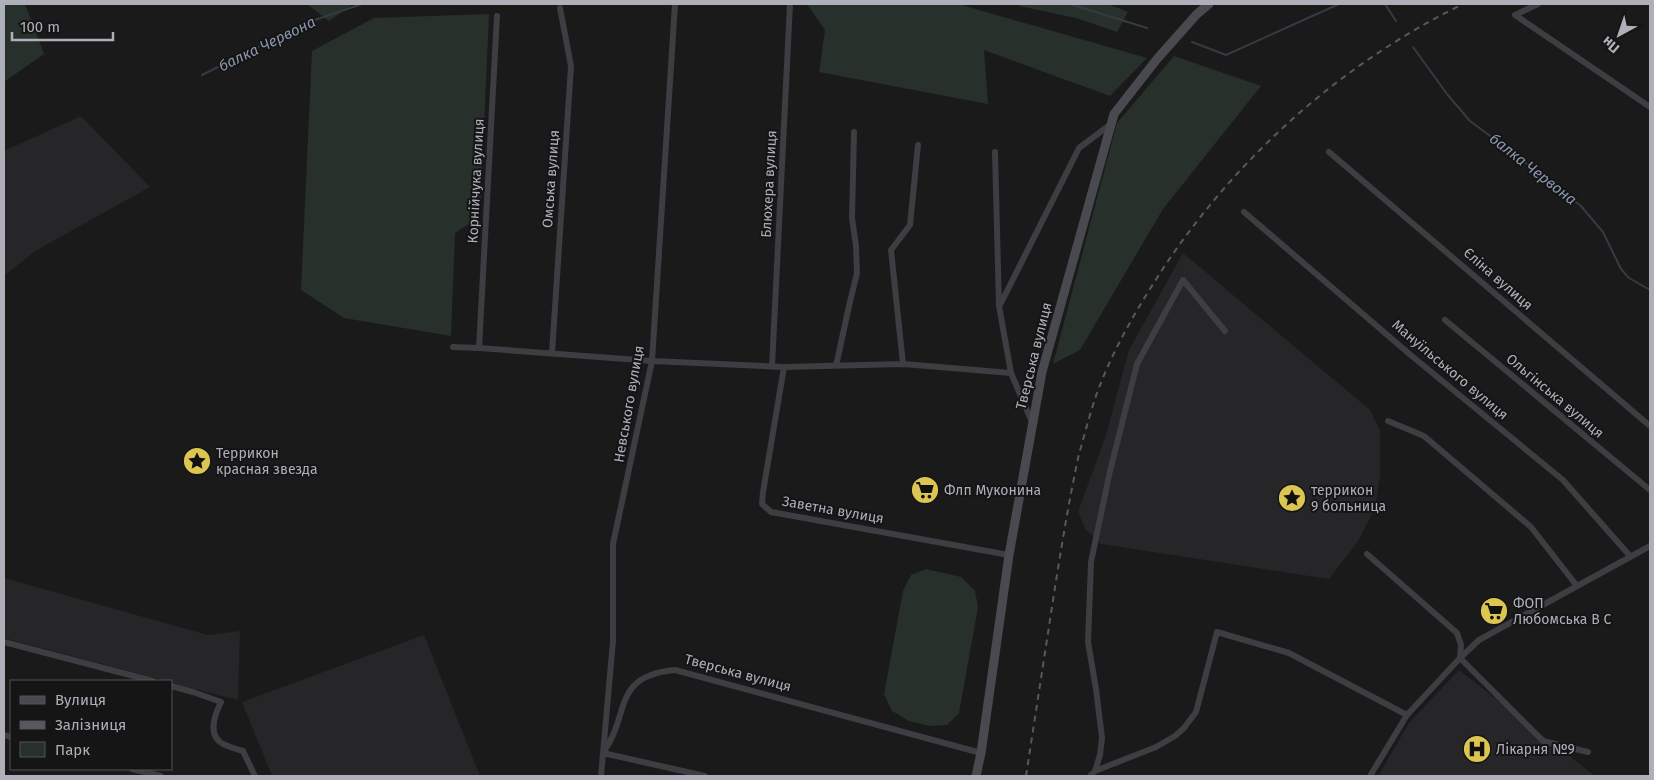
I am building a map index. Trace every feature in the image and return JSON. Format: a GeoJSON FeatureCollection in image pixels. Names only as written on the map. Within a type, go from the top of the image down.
{"type":"FeatureCollection","features":[{"type":"Feature","properties":{"kind":"main road","name":"Тверська вулиця"},"geometry":{"type":"LineString","coordinates":[[976,776],[981,753],[1009,555],[1042,372],[1114,114],[1157,59],[1197,14],[1209,4]]}},
{"type":"Feature","properties":{"kind":"street","name":"Невського вулиця"},"geometry":{"type":"LineString","coordinates":[[601,776],[613,641],[613,544],[652,361],[675,4]]}},
{"type":"Feature","properties":{"kind":"street","name":"Блюхера вулиця"},"geometry":{"type":"LineString","coordinates":[[772,366],[790,4]]}},
{"type":"Feature","properties":{"kind":"street"},"geometry":{"type":"LineString","coordinates":[[1538,4],[1515,15],[1650,107]]}},
{"type":"Feature","properties":{"kind":"street","name":"Омська вулиця"},"geometry":{"type":"LineString","coordinates":[[552,353],[571,66],[560,8]]}},
{"type":"Feature","properties":{"kind":"street","name":"Корнійчука вулиця"},"geometry":{"type":"LineString","coordinates":[[479,348],[497,16]]}},
{"type":"Feature","properties":{"kind":"street"},"geometry":{"type":"LineString","coordinates":[[999,306],[1080,148],[1111,124]]}},
{"type":"Feature","properties":{"kind":"street"},"geometry":{"type":"LineString","coordinates":[[836,366],[848,306],[857,273],[852,218],[854,132]]}},
{"type":"Feature","properties":{"kind":"street"},"geometry":{"type":"LineString","coordinates":[[903,364],[891,250],[910,225],[918,145]]}},
{"type":"Feature","properties":{"kind":"street"},"geometry":{"type":"LineString","coordinates":[[995,152],[999,306],[1011,373],[1032,422]]}},
{"type":"Feature","properties":{"kind":"street","name":"Єліна вулиця"},"geometry":{"type":"LineString","coordinates":[[1329,152],[1650,426]]}},
{"type":"Feature","properties":{"kind":"street","name":"Мануїльського вулиця"},"geometry":{"type":"LineString","coordinates":[[1244,212],[1420,363],[1562,480],[1630,556]]}},
{"type":"Feature","properties":{"kind":"street"},"geometry":{"type":"LineString","coordinates":[[1093,774],[1100,755],[1102,738],[1088,642],[1091,562],[1110,471],[1137,364],[1183,280],[1224,332]]}},
{"type":"Feature","properties":{"kind":"street","name":"Ольгінська вулиця"},"geometry":{"type":"LineString","coordinates":[[1445,320],[1650,490]]}},
{"type":"Feature","properties":{"kind":"street"},"geometry":{"type":"LineString","coordinates":[[453,347],[652,361],[784,367],[903,364],[1011,373]]}},
{"type":"Feature","properties":{"kind":"street","name":"Заветна вулиця"},"geometry":{"type":"LineString","coordinates":[[784,367],[762,504],[771,512],[1009,555]]}},
{"type":"Feature","properties":{"kind":"street"},"geometry":{"type":"LineString","coordinates":[[1388,421],[1424,436],[1531,528],[1577,586]]}},
{"type":"Feature","properties":{"kind":"street"},"geometry":{"type":"LineString","coordinates":[[1370,776],[1407,715],[1479,640],[1650,546]]}},
{"type":"Feature","properties":{"kind":"street"},"geometry":{"type":"LineString","coordinates":[[1367,554],[1456,633],[1461,646],[1460,658]]}},
{"type":"Feature","properties":{"kind":"street"},"geometry":{"type":"LineString","coordinates":[[1093,774],[1156,746],[1175,736],[1184,728],[1196,712],[1217,632],[1289,653],[1407,715]]}},
{"type":"Feature","properties":{"kind":"street"},"geometry":{"type":"LineString","coordinates":[[4,642],[149,680]]}},
{"type":"Feature","properties":{"kind":"street"},"geometry":{"type":"LineString","coordinates":[[1460,658],[1543,740],[1588,752]]}},
{"type":"Feature","properties":{"kind":"street","name":"Тверська вулиця"},"geometry":{"type":"LineString","coordinates":[[603,753],[610,743],[628,693],[638,682],[650,675],[675,670],[981,753]]}},
{"type":"Feature","properties":{"kind":"street"},"geometry":{"type":"LineString","coordinates":[[172,686],[220,702],[213,720],[215,733],[220,743],[243,751],[255,776]]}},
{"type":"Feature","properties":{"kind":"street"},"geometry":{"type":"LineString","coordinates":[[603,753],[705,776]]}},
{"type":"Feature","properties":{"kind":"street"},"geometry":{"type":"LineString","coordinates":[[136,770],[161,776]]}},
{"type":"Feature","properties":{"kind":"shaded area"},"geometry":{"type":"Polygon","coordinates":[[[81,116],[150,187],[35,251],[4,276],[4,151],[81,116]]]}},
{"type":"Feature","properties":{"kind":"shaded area"},"geometry":{"type":"Polygon","coordinates":[[[1183,253],[1370,410],[1380,430],[1380,476],[1375,508],[1358,541],[1329,579],[1101,544],[1086,530],[1078,512],[1106,435],[1129,350],[1183,253]]]}},
{"type":"Feature","properties":{"kind":"shaded area"},"geometry":{"type":"Polygon","coordinates":[[[4,578],[208,635],[240,631],[238,700],[172,683],[172,680],[162,680],[4,638],[4,578]]]}},
{"type":"Feature","properties":{"kind":"shaded area"},"geometry":{"type":"Polygon","coordinates":[[[424,635],[480,776],[272,776],[242,702],[424,635]]]}},
{"type":"Feature","properties":{"kind":"shaded area","name":"Лікарня №9"},"geometry":{"type":"Polygon","coordinates":[[[1459,670],[1595,776],[1378,776],[1409,723],[1459,670]]]}},
{"type":"Feature","properties":{"kind":"green space"},"geometry":{"type":"Polygon","coordinates":[[[4,4],[25,4],[44,54],[4,82],[4,4]]]}},
{"type":"Feature","properties":{"kind":"green space"},"geometry":{"type":"Polygon","coordinates":[[[307,4],[353,4],[329,21],[307,4]]]}},
{"type":"Feature","properties":{"kind":"green space"},"geometry":{"type":"Polygon","coordinates":[[[807,4],[958,4],[1147,58],[1110,96],[984,50],[988,104],[819,72],[825,30],[807,4]]]}},
{"type":"Feature","properties":{"kind":"green space"},"geometry":{"type":"Polygon","coordinates":[[[1020,4],[1108,4],[1128,12],[1117,32],[1076,18],[1019,6],[1020,4]]]}},
{"type":"Feature","properties":{"kind":"green space"},"geometry":{"type":"Polygon","coordinates":[[[489,14],[480,217],[455,233],[451,336],[344,318],[301,290],[312,51],[374,18],[489,14]]]}},
{"type":"Feature","properties":{"kind":"green space"},"geometry":{"type":"Polygon","coordinates":[[[1174,56],[1261,86],[1163,209],[1080,350],[1053,364],[1117,123],[1174,56]]]}},
{"type":"Feature","properties":{"kind":"green space"},"geometry":{"type":"Polygon","coordinates":[[[926,569],[961,577],[975,591],[978,607],[959,713],[947,725],[930,726],[909,721],[892,711],[884,694],[903,591],[911,575],[926,569]]]}},
{"type":"Feature","properties":{"kind":"waterway","name":"балка Червона"},"geometry":{"type":"LineString","coordinates":[[202,75],[306,23],[362,4]]}},
{"type":"Feature","properties":{"kind":"waterway","name":"балка Червона"},"geometry":{"type":"LineString","coordinates":[[1070,4],[1147,28]]}},
{"type":"Feature","properties":{"kind":"waterway","name":"балка Червона"},"geometry":{"type":"LineString","coordinates":[[1192,42],[1226,55],[1339,4]]}},
{"type":"Feature","properties":{"kind":"waterway","name":"балка Червона"},"geometry":{"type":"LineString","coordinates":[[1385,4],[1396,21]]}},
{"type":"Feature","properties":{"kind":"waterway","name":"балка Червона"},"geometry":{"type":"LineString","coordinates":[[1413,47],[1447,94],[1470,121],[1525,162],[1536,174],[1580,205],[1603,232],[1621,269],[1629,278],[1650,290]]}},
{"type":"Feature","properties":{"kind":"railway"},"geometry":{"type":"LineString","coordinates":[[1026,776],[1060,558],[1078,457],[1097,393],[1111,359],[1146,295],[1195,223],[1227,185],[1261,149],[1298,115],[1336,83],[1377,54],[1463,4]]}},
{"type":"Feature","properties":{"kind":"place","name":"Террикон красная звезда"},"geometry":{"type":"Point","coordinates":[197,461]}},
{"type":"Feature","properties":{"kind":"place","name":"Флп Муконина"},"geometry":{"type":"Point","coordinates":[925,490]}},
{"type":"Feature","properties":{"kind":"place","name":"террикон 9 больница"},"geometry":{"type":"Point","coordinates":[1292,498]}},
{"type":"Feature","properties":{"kind":"place","name":"ФОП Любомська В С"},"geometry":{"type":"Point","coordinates":[1494,611]}},
{"type":"Feature","properties":{"kind":"place","name":"Лікарня №9"},"geometry":{"type":"Point","coordinates":[1477,749]}}]}
